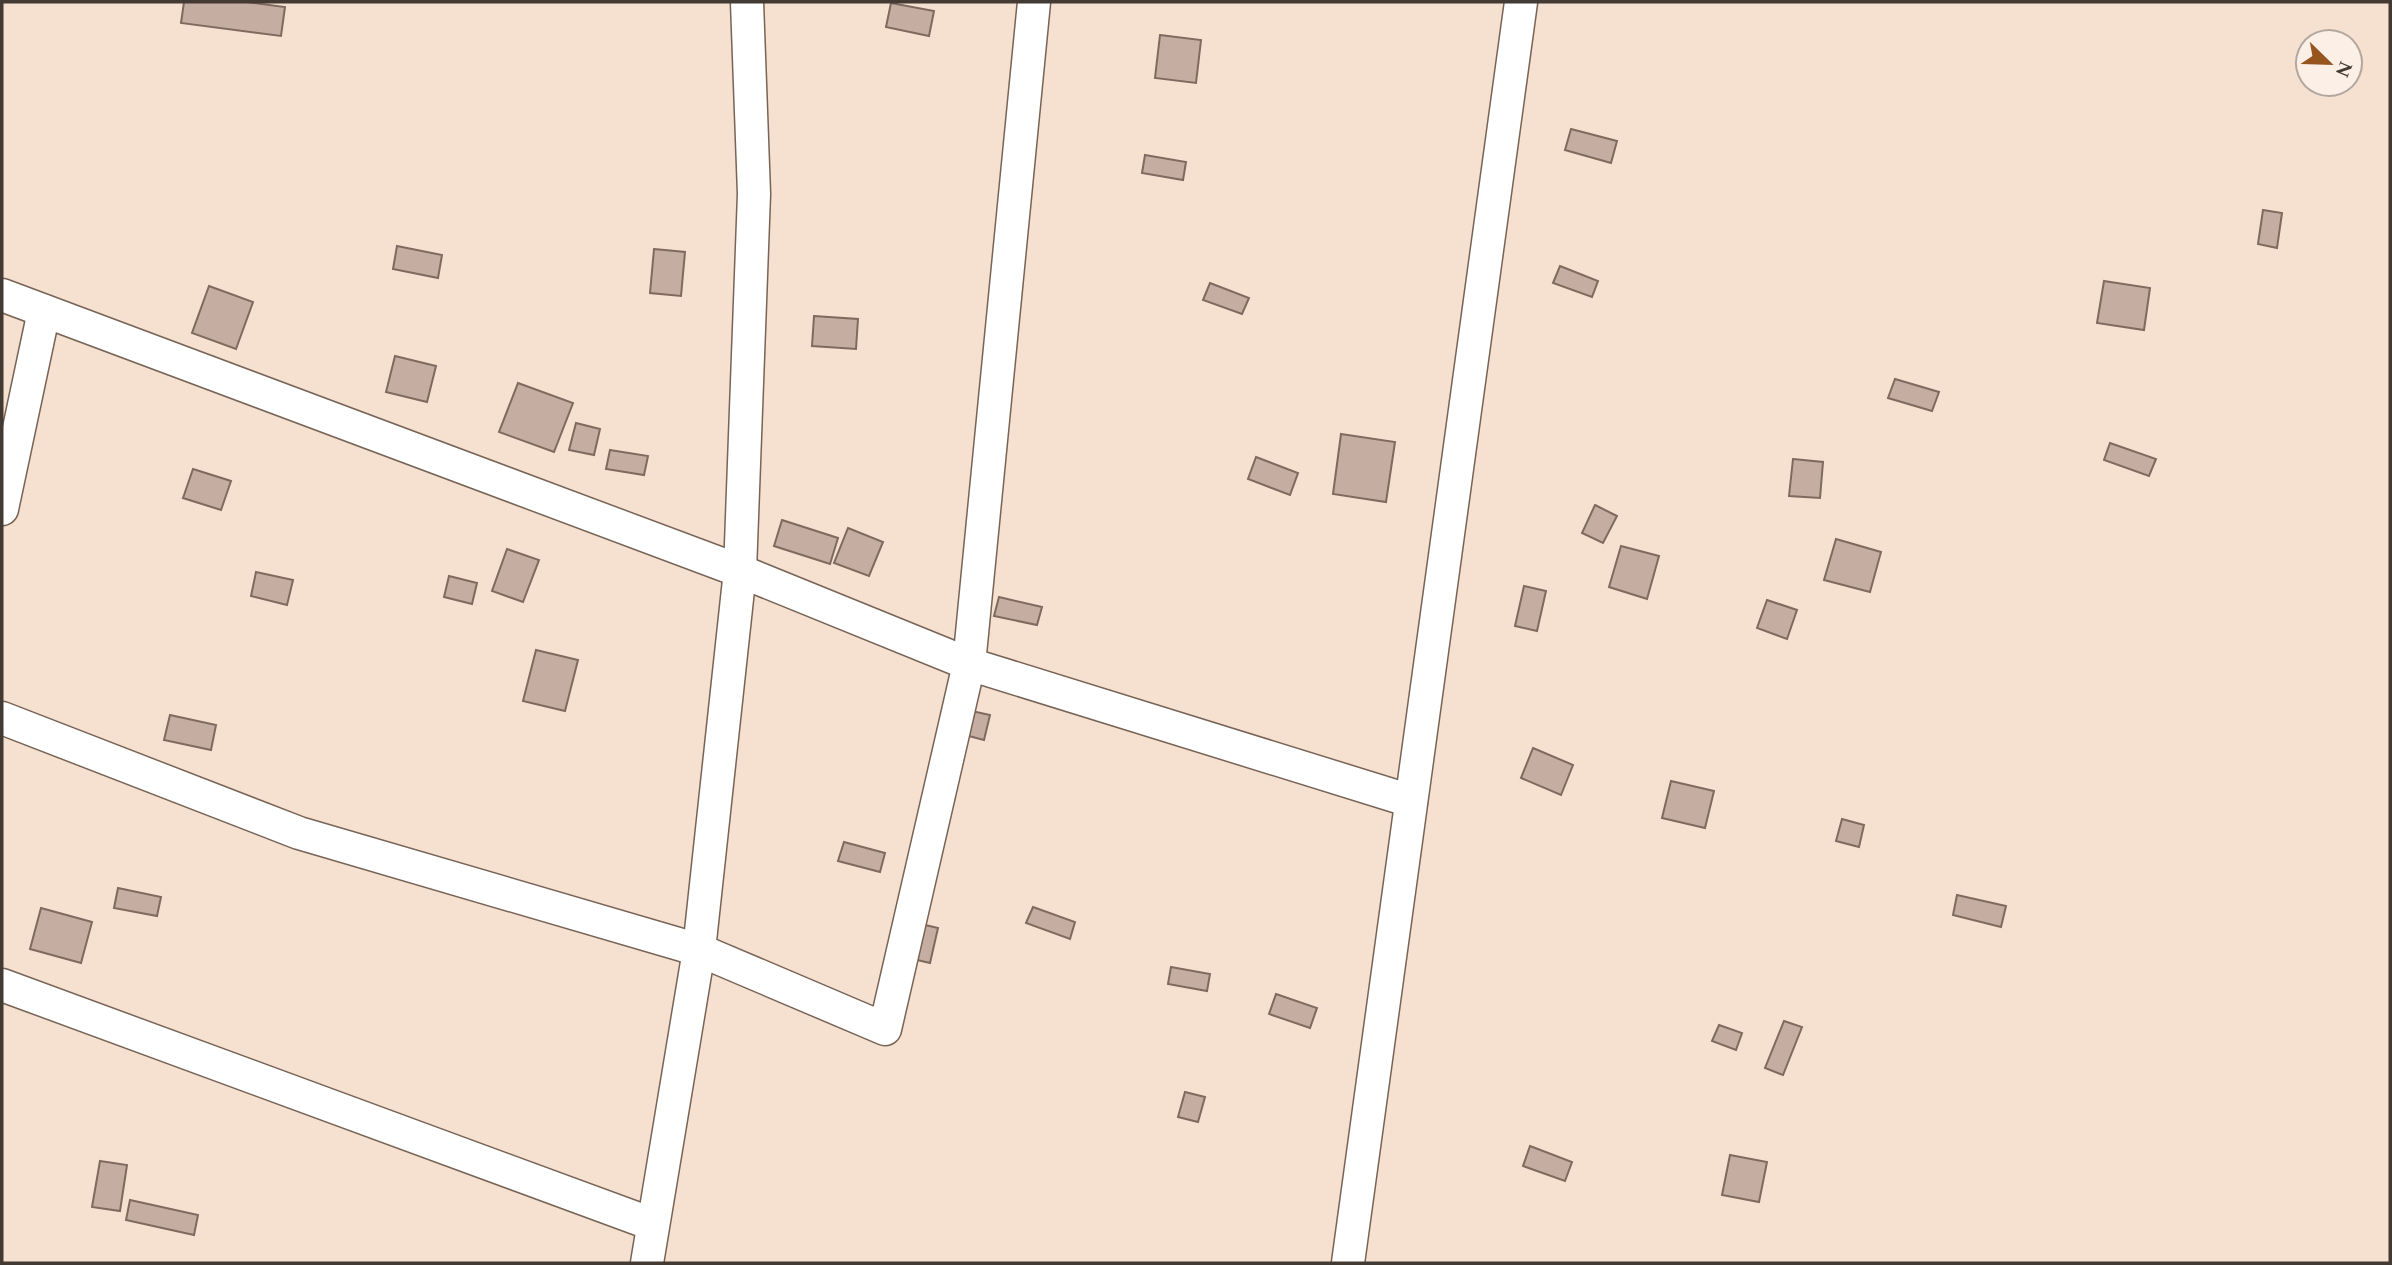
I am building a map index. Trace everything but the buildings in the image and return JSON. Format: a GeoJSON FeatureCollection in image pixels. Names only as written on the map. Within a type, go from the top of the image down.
{"type":"FeatureCollection","features":[{"type":"Feature","properties":{"kind":"street"},"geometry":{"type":"LineString","coordinates":[[647,1263],[698,950],[740,571],[754,194],[747,2]]}},
{"type":"Feature","properties":{"kind":"street"},"geometry":{"type":"LineString","coordinates":[[2,718],[299,833],[698,950],[885,1029],[969,664],[1034,2]]}},
{"type":"Feature","properties":{"kind":"street"},"geometry":{"type":"LineString","coordinates":[[1348,1263],[1521,2]]}},
{"type":"Feature","properties":{"kind":"street"},"geometry":{"type":"LineString","coordinates":[[2,295],[740,571],[969,664],[1411,801]]}},
{"type":"Feature","properties":{"kind":"street"},"geometry":{"type":"LineString","coordinates":[[2,509],[44,311]]}},
{"type":"Feature","properties":{"kind":"street"},"geometry":{"type":"LineString","coordinates":[[2,985],[652,1224]]}}]}
